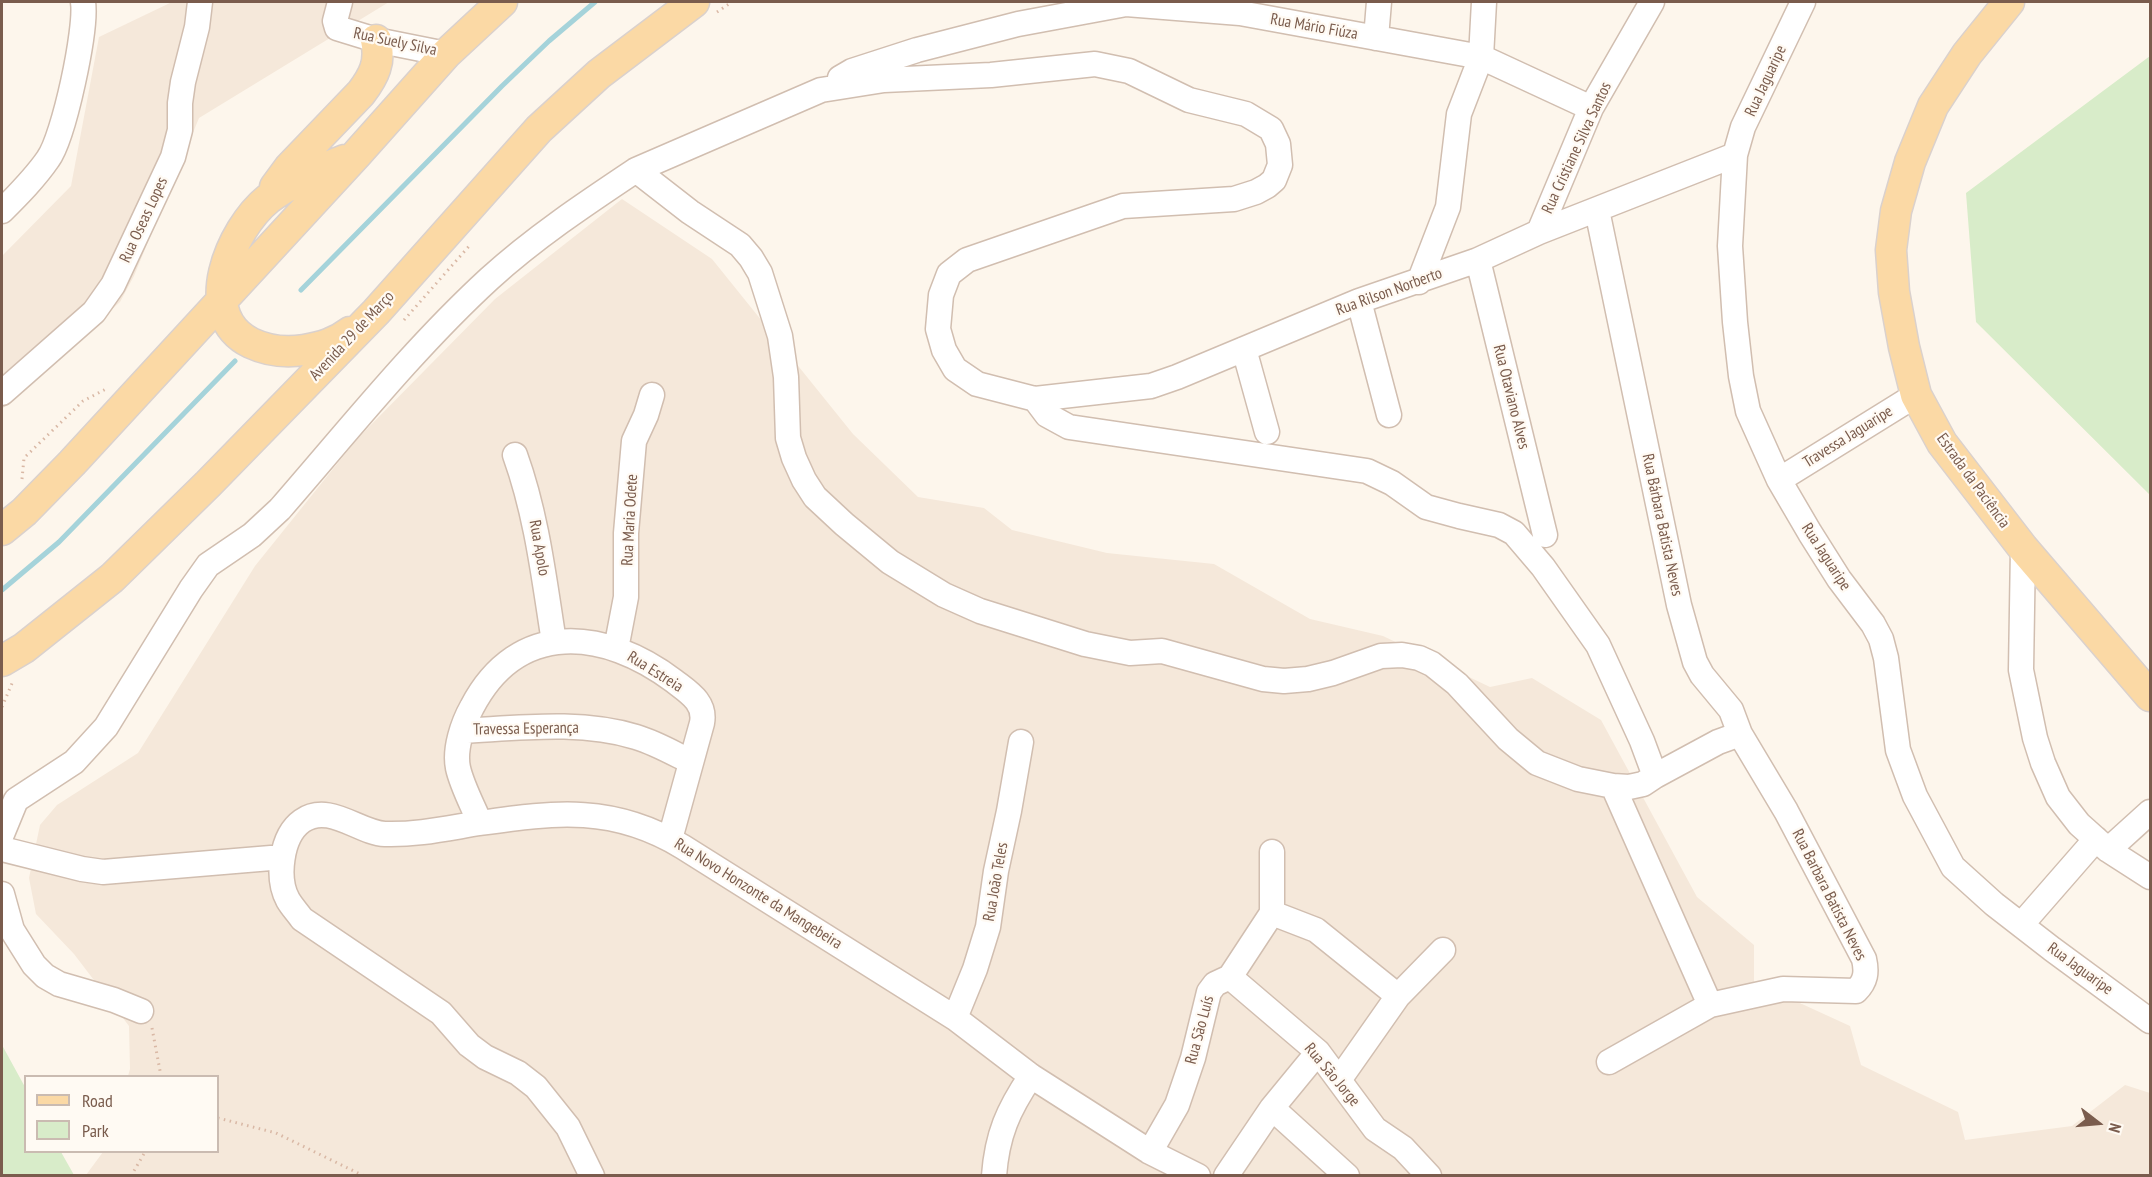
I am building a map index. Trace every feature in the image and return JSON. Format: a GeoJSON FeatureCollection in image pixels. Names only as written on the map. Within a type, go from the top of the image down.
{"type":"FeatureCollection","features":[{"type":"Feature","properties":{"kind":"main road"},"geometry":{"type":"LineString","coordinates":[[2,530],[24,512],[72,463],[446,54],[502,2]]}},
{"type":"Feature","properties":{"kind":"main road","name":"Avenida 29 de Março"},"geometry":{"type":"LineString","coordinates":[[2,662],[24,648],[112,578],[216,476],[376,312],[539,129],[599,74],[694,2]]}},
{"type":"Feature","properties":{"kind":"main road","name":"Estrada da Paciência"},"geometry":{"type":"LineString","coordinates":[[2008,2],[1967,54],[1933,106],[1910,162],[1896,211],[1891,250],[1894,292],[1904,347],[1916,395],[1942,442],[2023,548],[2151,696]]}},
{"type":"Feature","properties":{"kind":"main road"},"geometry":{"type":"LineString","coordinates":[[376,40],[379,52],[378,64],[370,81],[289,168],[268,200],[250,218],[231,251],[223,277],[222,301],[230,326],[242,338],[264,349],[290,352],[322,346],[342,339],[376,312]]}},
{"type":"Feature","properties":{"kind":"main road"},"geometry":{"type":"LineString","coordinates":[[268,200],[309,176],[356,155]]}},
{"type":"Feature","properties":{"kind":"street","name":"Rua Oseas Lopes"},"geometry":{"type":"LineString","coordinates":[[2,393],[94,312],[113,285],[173,157],[180,130],[183,82],[197,27],[200,2]]}},
{"type":"Feature","properties":{"kind":"street","name":"Rua Suely Silva"},"geometry":{"type":"LineString","coordinates":[[340,2],[335,21],[337,28],[376,40],[446,54]]}},
{"type":"Feature","properties":{"kind":"street"},"geometry":{"type":"LineString","coordinates":[[1376,38],[1379,2]]}},
{"type":"Feature","properties":{"kind":"street"},"geometry":{"type":"LineString","coordinates":[[1419,282],[1448,207],[1459,114],[1481,57],[1484,2]]}},
{"type":"Feature","properties":{"kind":"street","name":"Rua Cristiane Silva Santos"},"geometry":{"type":"LineString","coordinates":[[1539,232],[1592,108],[1652,2]]}},
{"type":"Feature","properties":{"kind":"street","name":"Rua Jaguaripe"},"geometry":{"type":"LineString","coordinates":[[1803,2],[1743,127],[1735,155],[1730,246],[1735,322],[1741,376],[1748,411],[1779,480],[1839,579],[1873,624],[1881,639],[1886,658],[1898,750],[1915,796],[1953,867],[2021,925],[2151,1021]]}},
{"type":"Feature","properties":{"kind":"street","name":"Rua Mário Fiúza"},"geometry":{"type":"LineString","coordinates":[[821,90],[852,71],[916,50],[1018,24],[1126,3],[1241,8],[1376,38],[1481,57],[1592,108]]}},
{"type":"Feature","properties":{"kind":"street"},"geometry":{"type":"LineString","coordinates":[[2,211],[50,158],[68,109],[91,4]]}},
{"type":"Feature","properties":{"kind":"street"},"geometry":{"type":"LineString","coordinates":[[2,834],[16,800],[74,762],[106,727],[208,565],[252,535],[279,509],[433,334],[490,278],[563,219],[636,170],[821,90],[884,80],[991,75],[1095,64],[1129,71],[1189,100],[1246,114],[1271,129],[1280,150],[1280,165],[1274,180],[1256,192],[1234,199],[1123,206],[967,260],[949,274],[942,295],[938,329],[944,350],[955,369],[977,384],[1035,399],[1047,415],[1069,427],[1367,471],[1392,483],[1426,507],[1499,525],[1514,533],[1543,567],[1598,645],[1642,741],[1655,776]]}},
{"type":"Feature","properties":{"kind":"street","name":"Rua Rilson Norberto"},"geometry":{"type":"LineString","coordinates":[[1035,399],[1151,386],[1201,368],[1359,301],[1478,260],[1539,232],[1735,155]]}},
{"type":"Feature","properties":{"kind":"street"},"geometry":{"type":"LineString","coordinates":[[636,170],[690,212],[740,245],[760,273],[780,336],[786,377],[788,438],[804,480],[815,497],[836,518],[890,562],[944,595],[980,611],[1085,644],[1130,653],[1162,651],[1263,679],[1284,681],[1308,679],[1381,656],[1402,655],[1419,658],[1432,664],[1457,684],[1508,739],[1537,764],[1578,779],[1613,786],[1629,787],[1642,784],[1718,742],[1740,734]]}},
{"type":"Feature","properties":{"kind":"street","name":"Rua Bárbara Batista Neves"},"geometry":{"type":"LineString","coordinates":[[1597,210],[1679,605],[1695,662],[1731,711],[1740,734]]}},
{"type":"Feature","properties":{"kind":"street","name":"Rua Otaviano Alves"},"geometry":{"type":"LineString","coordinates":[[1478,260],[1545,535]]}},
{"type":"Feature","properties":{"kind":"street"},"geometry":{"type":"LineString","coordinates":[[1359,301],[1389,415]]}},
{"type":"Feature","properties":{"kind":"street"},"geometry":{"type":"LineString","coordinates":[[1244,349],[1267,432]]}},
{"type":"Feature","properties":{"kind":"street","name":"Rua Maria Odete"},"geometry":{"type":"LineString","coordinates":[[616,649],[626,597],[626,533],[633,441],[646,415],[652,395]]}},
{"type":"Feature","properties":{"kind":"street","name":"Travessa Jaguaripe"},"geometry":{"type":"LineString","coordinates":[[1779,480],[1916,395]]}},
{"type":"Feature","properties":{"kind":"street","name":"Rua Apolo"},"geometry":{"type":"LineString","coordinates":[[515,456],[525,483],[538,534],[554,642]]}},
{"type":"Feature","properties":{"kind":"street"},"geometry":{"type":"LineString","coordinates":[[2023,548],[2021,670],[2035,738],[2043,763],[2058,797],[2079,824],[2102,845],[2151,877]]}},
{"type":"Feature","properties":{"kind":"street","name":"Rua Estreia"},"geometry":{"type":"LineString","coordinates":[[480,823],[458,768],[457,753],[462,731],[476,699],[487,683],[509,661],[527,650],[554,642],[583,642],[616,649],[642,659],[696,698],[704,717],[670,839]]}},
{"type":"Feature","properties":{"kind":"street","name":"Travessa Esperança"},"geometry":{"type":"LineString","coordinates":[[462,731],[564,726],[594,728],[636,736],[691,762]]}},
{"type":"Feature","properties":{"kind":"street","name":"Rua Barbara Batista Neves"},"geometry":{"type":"LineString","coordinates":[[1609,1062],[1710,1005],[1782,989],[1856,991],[1865,980],[1864,959],[1786,811],[1740,734]]}},
{"type":"Feature","properties":{"kind":"street","name":"Rua João Teles"},"geometry":{"type":"LineString","coordinates":[[955,1018],[975,969],[988,927],[996,871],[1010,811],[1021,742]]}},
{"type":"Feature","properties":{"kind":"street"},"geometry":{"type":"LineString","coordinates":[[1613,786],[1710,1005]]}},
{"type":"Feature","properties":{"kind":"street"},"geometry":{"type":"LineString","coordinates":[[2021,925],[2102,845],[2151,812]]}},
{"type":"Feature","properties":{"kind":"street","name":"Rua Novo Honzonte da Mangebeira"},"geometry":{"type":"LineString","coordinates":[[592,1176],[568,1127],[536,1087],[518,1073],[485,1057],[469,1045],[441,1013],[302,919],[285,892],[283,856],[292,831],[304,819],[334,816],[384,834],[433,831],[569,813],[591,814],[642,827],[670,839],[955,1018],[1031,1077],[1150,1152],[1198,1176]]}},
{"type":"Feature","properties":{"kind":"street"},"geometry":{"type":"LineString","coordinates":[[2,849],[103,872],[283,856]]}},
{"type":"Feature","properties":{"kind":"street"},"geometry":{"type":"LineString","coordinates":[[1272,852],[1272,913],[1316,930],[1398,996]]}},
{"type":"Feature","properties":{"kind":"street"},"geometry":{"type":"LineString","coordinates":[[2,894],[12,930],[34,965],[45,976],[59,984],[114,1000],[141,1011]]}},
{"type":"Feature","properties":{"kind":"street","name":"Rua São Luís"},"geometry":{"type":"LineString","coordinates":[[1150,1152],[1177,1105],[1194,1058],[1198,1031],[1209,992],[1215,984],[1230,977],[1272,913]]}},
{"type":"Feature","properties":{"kind":"street"},"geometry":{"type":"LineString","coordinates":[[1339,1080],[1398,996],[1443,950]]}},
{"type":"Feature","properties":{"kind":"street","name":"Rua São Jorge"},"geometry":{"type":"LineString","coordinates":[[1230,977],[1318,1052],[1375,1129],[1403,1148],[1429,1176]]}},
{"type":"Feature","properties":{"kind":"street"},"geometry":{"type":"LineString","coordinates":[[1226,1176],[1272,1108],[1318,1052]]}},
{"type":"Feature","properties":{"kind":"street"},"geometry":{"type":"LineString","coordinates":[[994,1176],[996,1152],[1003,1125],[1014,1100],[1031,1077]]}},
{"type":"Feature","properties":{"kind":"street"},"geometry":{"type":"LineString","coordinates":[[1272,1108],[1347,1176]]}},
{"type":"Feature","properties":{"kind":"path"},"geometry":{"type":"LineString","coordinates":[[141,1011],[151,1024],[162,1075]]}},
{"type":"Feature","properties":{"kind":"path"},"geometry":{"type":"LineString","coordinates":[[219,1118],[276,1132],[364,1176]]}},
{"type":"Feature","properties":{"kind":"path"},"geometry":{"type":"LineString","coordinates":[[131,1176],[144,1153]]}},
{"type":"Feature","properties":{"kind":"shaded area"},"geometry":{"type":"Polygon","coordinates":[[[172,2],[389,2],[199,118],[134,276],[120,302],[2,409],[2,256],[71,186],[99,37],[172,2]]]}},
{"type":"Feature","properties":{"kind":"shaded area"},"geometry":{"type":"Polygon","coordinates":[[[622,199],[712,259],[853,434],[918,497],[984,508],[1012,530],[1107,553],[1214,564],[1310,619],[1383,636],[1490,687],[1532,678],[1601,720],[1697,897],[1754,945],[1754,982],[1850,1026],[1861,1065],[1958,1112],[1965,1140],[2072,1126],[2125,1085],[2150,1093],[2150,1175],[86,1175],[102,1153],[219,1153],[219,1075],[128,1075],[129,1026],[74,954],[36,914],[29,878],[40,825],[57,805],[138,753],[255,566],[357,439],[495,299],[622,199]]]}},
{"type":"Feature","properties":{"kind":"green space"},"geometry":{"type":"Polygon","coordinates":[[[2150,56],[2150,495],[1976,322],[1966,193],[2150,56]]]}},
{"type":"Feature","properties":{"kind":"green space"},"geometry":{"type":"Polygon","coordinates":[[[2,1045],[24,1085],[24,1153],[62,1153],[74,1175],[2,1175],[2,1045]]]}},
{"type":"Feature","properties":{"kind":"waterway"},"geometry":{"type":"LineString","coordinates":[[301,290],[502,86],[549,41],[595,2]]}},
{"type":"Feature","properties":{"kind":"waterway"},"geometry":{"type":"LineString","coordinates":[[2,590],[59,542],[235,361]]}}]}
